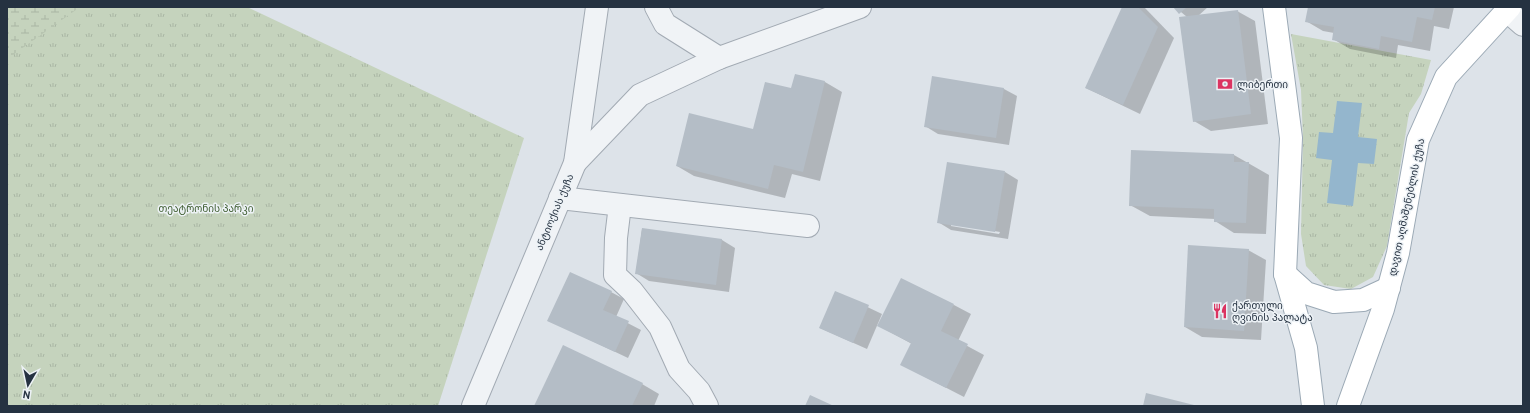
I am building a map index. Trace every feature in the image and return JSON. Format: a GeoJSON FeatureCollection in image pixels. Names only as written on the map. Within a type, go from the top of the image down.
{"type":"FeatureCollection","features":[{"type":"Feature","properties":{"kind":"main road"},"geometry":{"type":"LineString","coordinates":[[1274,7],[1291,138],[1285,274],[1306,348],[1313,406]]}},
{"type":"Feature","properties":{"kind":"main road","name":"დავით აღმაშენებლის ქუჩა"},"geometry":{"type":"LineString","coordinates":[[1348,406],[1389,288],[1398,253],[1418,140],[1446,76],[1508,9]]}},
{"type":"Feature","properties":{"kind":"main road"},"geometry":{"type":"LineString","coordinates":[[1285,274],[1306,293],[1334,302],[1363,300],[1389,288]]}},
{"type":"Feature","properties":{"kind":"street","name":"ანტიოქიას ქუჩა"},"geometry":{"type":"LineString","coordinates":[[473,406],[576,163],[597,7]]}},
{"type":"Feature","properties":{"kind":"street"},"geometry":{"type":"LineString","coordinates":[[656,7],[665,24],[719,58]]}},
{"type":"Feature","properties":{"kind":"street"},"geometry":{"type":"LineString","coordinates":[[576,163],[640,95],[719,58],[860,7]]}},
{"type":"Feature","properties":{"kind":"street"},"geometry":{"type":"LineString","coordinates":[[1508,9],[1523,25]]}},
{"type":"Feature","properties":{"kind":"street"},"geometry":{"type":"LineString","coordinates":[[560,198],[808,226]]}},
{"type":"Feature","properties":{"kind":"street"},"geometry":{"type":"LineString","coordinates":[[620,205],[616,238],[615,275],[632,291],[660,327],[679,369],[699,391],[707,406]]}},
{"type":"Feature","properties":{"kind":"green space","name":"თეატრონის პარკი"},"geometry":{"type":"Polygon","coordinates":[[[7,7],[247,7],[524,138],[438,406],[7,406],[7,7]]]}},
{"type":"Feature","properties":{"kind":"green space"},"geometry":{"type":"Polygon","coordinates":[[[7,7],[80,7],[7,59],[7,7]]]}},
{"type":"Feature","properties":{"kind":"green space"},"geometry":{"type":"Polygon","coordinates":[[[1291,34],[1431,60],[1421,94],[1409,113],[1387,246],[1373,277],[1351,289],[1324,285],[1306,266],[1301,234],[1303,138],[1301,90],[1291,34]]]}},
{"type":"Feature","properties":{"kind":"water"},"geometry":{"type":"Polygon","coordinates":[[[1337,101],[1362,103],[1358,137],[1377,139],[1374,164],[1358,163],[1353,206],[1327,203],[1332,160],[1316,158],[1319,132],[1333,133],[1337,101]]]}},
{"type":"Feature","properties":{"kind":"building"},"geometry":{"type":"Polygon","coordinates":[[[1122,7],[1138,7],[1158,27],[1123,105],[1085,88],[1122,7]]]}},
{"type":"Feature","properties":{"kind":"building"},"geometry":{"type":"Polygon","coordinates":[[[1173,7],[1187,7],[1179,14],[1173,7]]]}},
{"type":"Feature","properties":{"kind":"building"},"geometry":{"type":"Polygon","coordinates":[[[1308,7],[1435,7],[1432,20],[1417,17],[1412,42],[1381,36],[1379,49],[1332,40],[1334,27],[1305,22],[1308,7]]]}},
{"type":"Feature","properties":{"kind":"building"},"geometry":{"type":"Polygon","coordinates":[[[1238,10],[1251,114],[1193,122],[1179,17],[1238,10]]]}},
{"type":"Feature","properties":{"kind":"building"},"geometry":{"type":"Polygon","coordinates":[[[795,74],[825,81],[803,172],[774,165],[768,189],[676,166],[689,113],[753,129],[765,82],[791,88],[795,74]]]}},
{"type":"Feature","properties":{"kind":"building"},"geometry":{"type":"Polygon","coordinates":[[[932,76],[1004,88],[996,138],[924,127],[932,76]]]}},
{"type":"Feature","properties":{"kind":"building"},"geometry":{"type":"Polygon","coordinates":[[[1131,150],[1234,154],[1234,162],[1249,162],[1246,223],[1214,222],[1214,209],[1129,206],[1131,150]]]}},
{"type":"Feature","properties":{"kind":"building"},"geometry":{"type":"Polygon","coordinates":[[[947,162],[1005,171],[995,232],[937,223],[947,162]]]}},
{"type":"Feature","properties":{"kind":"building"},"geometry":{"type":"Polygon","coordinates":[[[642,228],[722,239],[716,285],[635,274],[642,228]]]}},
{"type":"Feature","properties":{"kind":"building"},"geometry":{"type":"Polygon","coordinates":[[[1188,245],[1249,249],[1244,331],[1184,327],[1188,245]]]}},
{"type":"Feature","properties":{"kind":"building"},"geometry":{"type":"Polygon","coordinates":[[[570,272],[612,291],[603,310],[629,321],[615,352],[547,321],[570,272]]]}},
{"type":"Feature","properties":{"kind":"building"},"geometry":{"type":"Polygon","coordinates":[[[901,278],[954,304],[941,331],[968,344],[946,388],[900,365],[911,343],[877,326],[901,278]]]}},
{"type":"Feature","properties":{"kind":"building"},"geometry":{"type":"Polygon","coordinates":[[[835,291],[869,305],[853,343],[819,328],[835,291]]]}},
{"type":"Feature","properties":{"kind":"building"},"geometry":{"type":"Polygon","coordinates":[[[563,345],[643,383],[632,406],[534,406],[563,345]]]}},
{"type":"Feature","properties":{"kind":"building"},"geometry":{"type":"Polygon","coordinates":[[[1146,393],[1194,405],[1194,406],[1143,406],[1146,393]]]}},
{"type":"Feature","properties":{"kind":"building"},"geometry":{"type":"Polygon","coordinates":[[[810,395],[834,406],[805,406],[810,395]]]}},
{"type":"Feature","properties":{"kind":"place","name":"ლიბერთი"},"geometry":{"type":"Point","coordinates":[1225,84]}},
{"type":"Feature","properties":{"kind":"place","name":"ქართული ღვინის პალატა"},"geometry":{"type":"Point","coordinates":[1220,311]}}]}
